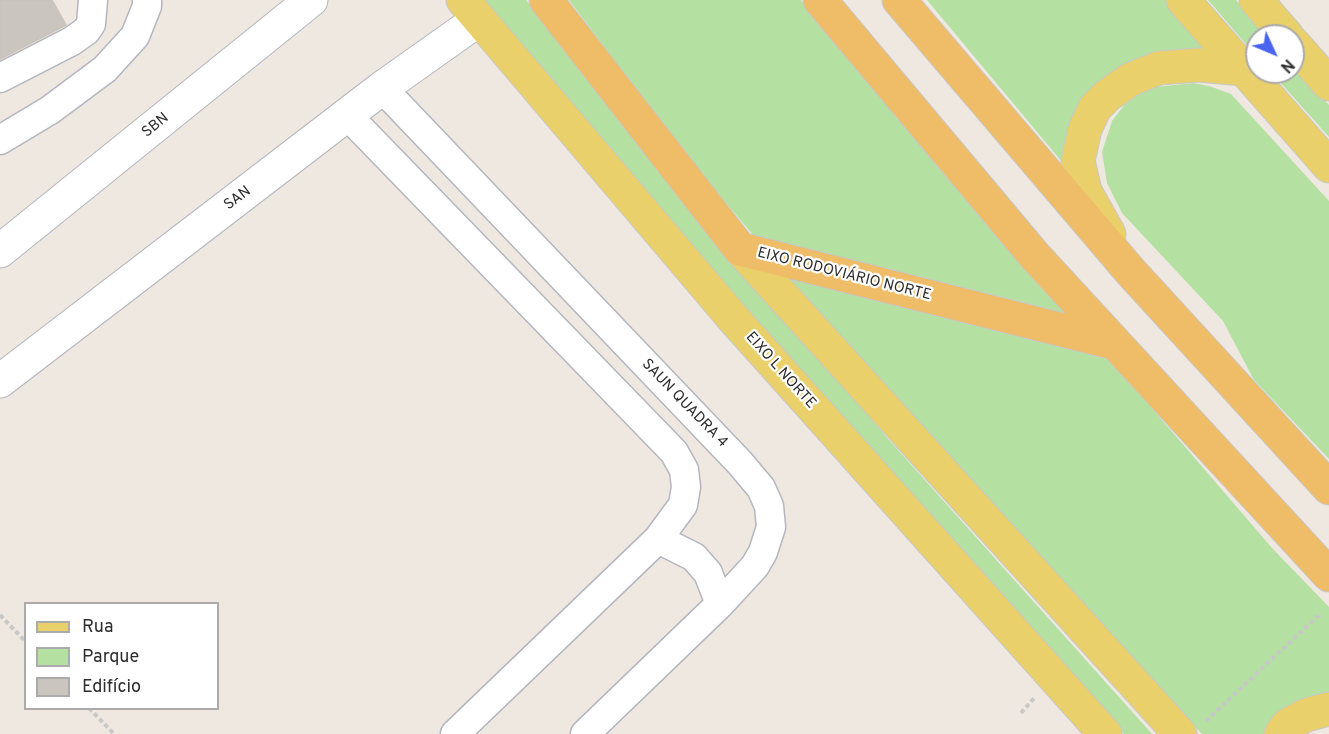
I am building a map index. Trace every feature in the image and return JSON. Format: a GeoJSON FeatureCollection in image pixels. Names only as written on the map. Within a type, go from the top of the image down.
{"type":"FeatureCollection","features":[{"type":"Feature","properties":{"kind":"highway","name":"EIXO RODOVIÁRIO NORTE"},"geometry":{"type":"LineString","coordinates":[[546,0],[740,249],[1114,343]]}},
{"type":"Feature","properties":{"kind":"highway"},"geometry":{"type":"LineString","coordinates":[[820,0],[1019,238],[1329,575]]}},
{"type":"Feature","properties":{"kind":"highway"},"geometry":{"type":"LineString","coordinates":[[899,0],[1131,272],[1329,488]]}},
{"type":"Feature","properties":{"kind":"main road","name":"SBN"},"geometry":{"type":"LineString","coordinates":[[0,251],[311,0]]}},
{"type":"Feature","properties":{"kind":"main road"},"geometry":{"type":"LineString","coordinates":[[1183,0],[1329,166]]}},
{"type":"Feature","properties":{"kind":"main road"},"geometry":{"type":"LineString","coordinates":[[1256,0],[1277,24]]}},
{"type":"Feature","properties":{"kind":"main road","name":"SAN"},"geometry":{"type":"LineString","coordinates":[[0,381],[348,116],[470,10]]}},
{"type":"Feature","properties":{"kind":"main road","name":"EIXO L NORTE"},"geometry":{"type":"LineString","coordinates":[[470,10],[732,317],[1105,734]]}},
{"type":"Feature","properties":{"kind":"main road"},"geometry":{"type":"LineString","coordinates":[[1305,57],[1329,84]]}},
{"type":"Feature","properties":{"kind":"main road"},"geometry":{"type":"LineString","coordinates":[[1131,272],[1085,191],[1078,161],[1085,129],[1095,108],[1108,95],[1131,79],[1159,68],[1199,65],[1243,69]]}},
{"type":"Feature","properties":{"kind":"main road"},"geometry":{"type":"LineString","coordinates":[[740,249],[1192,728]]}},
{"type":"Feature","properties":{"kind":"main road"},"geometry":{"type":"LineString","coordinates":[[1281,734],[1288,725],[1306,715],[1329,709]]}},
{"type":"Feature","properties":{"kind":"street"},"geometry":{"type":"LineString","coordinates":[[0,78],[72,41],[86,31],[91,24],[93,0]]}},
{"type":"Feature","properties":{"kind":"street"},"geometry":{"type":"LineString","coordinates":[[0,140],[50,110],[105,69],[135,36],[147,0]]}},
{"type":"Feature","properties":{"kind":"street","name":"SAUN QUADRA 4"},"geometry":{"type":"LineString","coordinates":[[382,88],[761,488],[769,506],[771,527],[763,552],[755,566],[720,604],[585,734]]}},
{"type":"Feature","properties":{"kind":"street"},"geometry":{"type":"LineString","coordinates":[[348,116],[674,452],[684,470],[686,487],[683,505],[658,539],[455,734]]}},
{"type":"Feature","properties":{"kind":"street"},"geometry":{"type":"LineString","coordinates":[[658,539],[694,558],[708,573],[720,604]]}},
{"type":"Feature","properties":{"kind":"path"},"geometry":{"type":"LineString","coordinates":[[1192,728],[1321,613]]}},
{"type":"Feature","properties":{"kind":"path"},"geometry":{"type":"LineString","coordinates":[[0,615],[24,640]]}},
{"type":"Feature","properties":{"kind":"path"},"geometry":{"type":"LineString","coordinates":[[91,710],[114,734]]}},
{"type":"Feature","properties":{"kind":"green space"},"geometry":{"type":"Polygon","coordinates":[[[483,0],[526,0],[715,236],[889,440],[1152,734],[1124,734],[1029,631],[679,231],[483,0]]]}},
{"type":"Feature","properties":{"kind":"green space"},"geometry":{"type":"Polygon","coordinates":[[[569,0],[801,0],[1272,548],[1329,607],[1329,702],[1271,734],[1202,734],[933,444],[855,356],[684,153],[569,0]]]}},
{"type":"Feature","properties":{"kind":"green space"},"geometry":{"type":"Polygon","coordinates":[[[927,0],[1169,0],[1218,57],[1138,60],[1073,175],[927,0]]]}},
{"type":"Feature","properties":{"kind":"green space"},"geometry":{"type":"Polygon","coordinates":[[[1208,0],[1236,0],[1257,24],[1245,24],[1245,43],[1208,0]]]}},
{"type":"Feature","properties":{"kind":"green space"},"geometry":{"type":"Polygon","coordinates":[[[1305,78],[1329,105],[1329,137],[1282,84],[1305,84],[1305,78]]]}},
{"type":"Feature","properties":{"kind":"green space"},"geometry":{"type":"Polygon","coordinates":[[[1193,83],[1231,94],[1329,201],[1329,459],[1254,380],[1223,321],[1122,213],[1107,183],[1102,152],[1112,121],[1125,104],[1141,93],[1156,87],[1193,83]]]}},
{"type":"Feature","properties":{"kind":"building"},"geometry":{"type":"Polygon","coordinates":[[[0,0],[52,0],[66,25],[0,59],[0,0]]]}}]}
